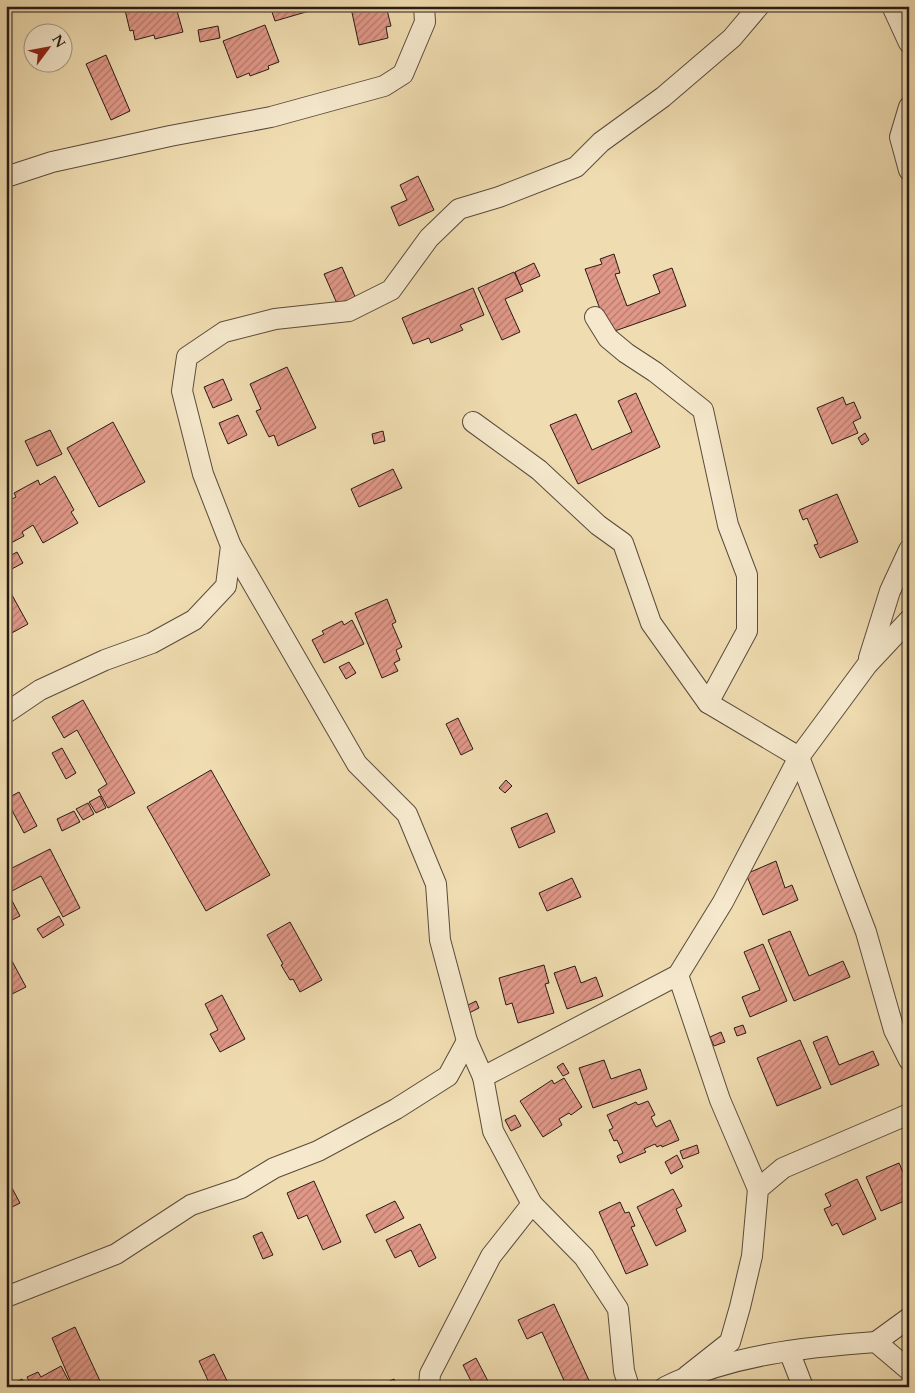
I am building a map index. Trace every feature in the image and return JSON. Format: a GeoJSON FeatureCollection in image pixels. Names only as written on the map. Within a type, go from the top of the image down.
{"type":"FeatureCollection","features":[{"type":"Feature","properties":{"kind":"street"},"geometry":{"type":"LineString","coordinates":[[6,177],[52,162],[170,136],[271,117],[384,86],[403,74],[425,22],[424,6]]}},
{"type":"Feature","properties":{"kind":"street"},"geometry":{"type":"LineString","coordinates":[[629,1387],[624,1371],[618,1309],[584,1257],[532,1204],[494,1131],[483,1077],[467,1041],[440,940],[436,884],[407,814],[357,764],[231,546],[203,474],[182,391],[187,357],[224,332],[275,319],[349,311],[391,290],[429,238],[459,209],[499,197],[576,167],[601,142],[664,97],[732,38],[759,6]]}},
{"type":"Feature","properties":{"kind":"street"},"geometry":{"type":"LineString","coordinates":[[892,6],[909,12]]}},
{"type":"Feature","properties":{"kind":"street"},"geometry":{"type":"LineString","coordinates":[[892,6],[909,43]]}},
{"type":"Feature","properties":{"kind":"street"},"geometry":{"type":"LineString","coordinates":[[909,107],[900,137],[909,170]]}},
{"type":"Feature","properties":{"kind":"street"},"geometry":{"type":"LineString","coordinates":[[595,317],[608,338],[703,410],[728,525],[747,575],[747,631],[708,703]]}},
{"type":"Feature","properties":{"kind":"street"},"geometry":{"type":"LineString","coordinates":[[473,422],[539,470],[598,525],[623,543],[651,623],[708,703],[799,757],[866,932],[894,1030],[909,1060]]}},
{"type":"Feature","properties":{"kind":"street"},"geometry":{"type":"LineString","coordinates":[[6,713],[40,690],[105,660],[152,643],[194,620],[226,586],[231,546]]}},
{"type":"Feature","properties":{"kind":"street"},"geometry":{"type":"LineString","coordinates":[[867,665],[890,591],[909,550]]}},
{"type":"Feature","properties":{"kind":"street"},"geometry":{"type":"LineString","coordinates":[[483,1077],[678,976],[723,902],[799,757],[867,665],[909,620]]}},
{"type":"Feature","properties":{"kind":"street"},"geometry":{"type":"LineString","coordinates":[[678,976],[720,1100],[758,1189],[752,1256],[730,1342],[688,1376]]}},
{"type":"Feature","properties":{"kind":"street"},"geometry":{"type":"LineString","coordinates":[[6,1297],[116,1254],[191,1205],[241,1188],[274,1168],[318,1151],[396,1109],[448,1076],[467,1041]]}},
{"type":"Feature","properties":{"kind":"street"},"geometry":{"type":"LineString","coordinates":[[758,1189],[783,1168],[909,1114]]}},
{"type":"Feature","properties":{"kind":"street"},"geometry":{"type":"LineString","coordinates":[[429,1387],[430,1374],[491,1256],[532,1204]]}},
{"type":"Feature","properties":{"kind":"street"},"geometry":{"type":"LineString","coordinates":[[665,1387],[688,1376],[751,1358],[819,1346],[876,1342],[909,1318]]}},
{"type":"Feature","properties":{"kind":"street"},"geometry":{"type":"LineString","coordinates":[[876,1342],[909,1370]]}},
{"type":"Feature","properties":{"kind":"street"},"geometry":{"type":"LineString","coordinates":[[789,1351],[803,1387]]}},
{"type":"Feature","properties":{"kind":"building"},"geometry":{"type":"Polygon","coordinates":[[[124,6],[173,6],[174,11],[177,11],[183,32],[155,39],[154,35],[135,40],[133,30],[130,31],[124,6]]]}},
{"type":"Feature","properties":{"kind":"building"},"geometry":{"type":"Polygon","coordinates":[[[270,6],[323,6],[323,7],[275,21],[270,6]]]}},
{"type":"Feature","properties":{"kind":"building"},"geometry":{"type":"Polygon","coordinates":[[[357,6],[386,6],[391,26],[386,27],[388,38],[359,45],[351,8],[357,6]]]}},
{"type":"Feature","properties":{"kind":"building"},"geometry":{"type":"Polygon","coordinates":[[[265,25],[279,62],[268,66],[269,69],[250,76],[249,73],[237,78],[223,41],[265,25]]]}},
{"type":"Feature","properties":{"kind":"building"},"geometry":{"type":"Polygon","coordinates":[[[218,26],[220,38],[200,42],[198,30],[218,26]]]}},
{"type":"Feature","properties":{"kind":"building"},"geometry":{"type":"Polygon","coordinates":[[[106,55],[130,111],[111,120],[86,64],[106,55]]]}},
{"type":"Feature","properties":{"kind":"building"},"geometry":{"type":"Polygon","coordinates":[[[418,176],[434,210],[399,226],[391,207],[407,200],[400,185],[418,176]]]}},
{"type":"Feature","properties":{"kind":"building"},"geometry":{"type":"Polygon","coordinates":[[[614,254],[620,273],[615,274],[627,306],[660,293],[653,275],[672,268],[686,306],[609,333],[585,269],[602,264],[600,259],[614,254]]]}},
{"type":"Feature","properties":{"kind":"building"},"geometry":{"type":"Polygon","coordinates":[[[534,263],[540,276],[520,285],[515,272],[534,263]]]}},
{"type":"Feature","properties":{"kind":"building"},"geometry":{"type":"Polygon","coordinates":[[[342,267],[357,301],[339,308],[324,274],[342,267]]]}},
{"type":"Feature","properties":{"kind":"building"},"geometry":{"type":"Polygon","coordinates":[[[514,272],[523,291],[505,299],[520,332],[502,340],[478,288],[514,272]]]}},
{"type":"Feature","properties":{"kind":"building"},"geometry":{"type":"Polygon","coordinates":[[[473,288],[484,315],[460,325],[463,330],[431,343],[429,338],[413,344],[402,318],[473,288]]]}},
{"type":"Feature","properties":{"kind":"building"},"geometry":{"type":"Polygon","coordinates":[[[287,367],[316,428],[278,446],[274,435],[269,437],[256,411],[261,409],[250,384],[287,367]]]}},
{"type":"Feature","properties":{"kind":"building"},"geometry":{"type":"Polygon","coordinates":[[[223,379],[232,400],[213,408],[204,387],[223,379]]]}},
{"type":"Feature","properties":{"kind":"building"},"geometry":{"type":"Polygon","coordinates":[[[636,393],[660,447],[578,484],[550,425],[576,414],[592,450],[632,432],[618,401],[636,393]]]}},
{"type":"Feature","properties":{"kind":"building"},"geometry":{"type":"Polygon","coordinates":[[[843,397],[846,405],[854,402],[861,418],[853,422],[858,433],[832,444],[817,408],[843,397]]]}},
{"type":"Feature","properties":{"kind":"building"},"geometry":{"type":"Polygon","coordinates":[[[238,415],[247,435],[228,444],[219,423],[238,415]]]}},
{"type":"Feature","properties":{"kind":"building"},"geometry":{"type":"Polygon","coordinates":[[[113,422],[145,482],[99,507],[67,448],[113,422]]]}},
{"type":"Feature","properties":{"kind":"building"},"geometry":{"type":"Polygon","coordinates":[[[50,430],[62,454],[37,466],[25,441],[50,430]]]}},
{"type":"Feature","properties":{"kind":"building"},"geometry":{"type":"Polygon","coordinates":[[[383,431],[385,441],[374,444],[372,434],[383,431]]]}},
{"type":"Feature","properties":{"kind":"building"},"geometry":{"type":"Polygon","coordinates":[[[865,433],[869,440],[862,445],[858,438],[865,433]]]}},
{"type":"Feature","properties":{"kind":"building"},"geometry":{"type":"Polygon","coordinates":[[[393,469],[402,488],[359,507],[351,489],[393,469]]]}},
{"type":"Feature","properties":{"kind":"building"},"geometry":{"type":"Polygon","coordinates":[[[55,476],[74,510],[71,512],[78,523],[43,543],[33,525],[22,532],[24,536],[11,543],[6,536],[6,502],[16,497],[14,493],[38,480],[40,485],[55,476]]]}},
{"type":"Feature","properties":{"kind":"building"},"geometry":{"type":"Polygon","coordinates":[[[837,494],[858,542],[820,558],[814,545],[818,544],[807,518],[803,520],[799,510],[837,494]]]}},
{"type":"Feature","properties":{"kind":"building"},"geometry":{"type":"Polygon","coordinates":[[[17,552],[23,563],[6,572],[6,558],[17,552]]]}},
{"type":"Feature","properties":{"kind":"building"},"geometry":{"type":"Polygon","coordinates":[[[7,586],[28,624],[10,634],[6,627],[7,586]]]}},
{"type":"Feature","properties":{"kind":"building"},"geometry":{"type":"Polygon","coordinates":[[[387,599],[396,622],[392,624],[402,647],[396,650],[400,660],[394,663],[398,671],[382,678],[355,613],[387,599]]]}},
{"type":"Feature","properties":{"kind":"building"},"geometry":{"type":"Polygon","coordinates":[[[352,620],[364,644],[324,663],[312,640],[324,634],[322,631],[342,621],[344,625],[352,620]]]}},
{"type":"Feature","properties":{"kind":"building"},"geometry":{"type":"Polygon","coordinates":[[[349,662],[356,673],[346,679],[339,667],[349,662]]]}},
{"type":"Feature","properties":{"kind":"building"},"geometry":{"type":"Polygon","coordinates":[[[83,700],[135,793],[108,808],[98,790],[107,784],[77,730],[64,738],[52,717],[83,700]]]}},
{"type":"Feature","properties":{"kind":"building"},"geometry":{"type":"Polygon","coordinates":[[[458,718],[473,749],[461,755],[446,724],[458,718]]]}},
{"type":"Feature","properties":{"kind":"building"},"geometry":{"type":"Polygon","coordinates":[[[62,748],[76,773],[66,779],[52,753],[62,748]]]}},
{"type":"Feature","properties":{"kind":"building"},"geometry":{"type":"Polygon","coordinates":[[[211,770],[270,875],[206,911],[147,807],[211,770]]]}},
{"type":"Feature","properties":{"kind":"building"},"geometry":{"type":"Polygon","coordinates":[[[506,780],[512,786],[505,793],[499,788],[506,780]]]}},
{"type":"Feature","properties":{"kind":"building"},"geometry":{"type":"Polygon","coordinates":[[[19,792],[37,826],[24,833],[6,799],[19,792]]]}},
{"type":"Feature","properties":{"kind":"building"},"geometry":{"type":"Polygon","coordinates":[[[100,796],[106,808],[96,813],[89,802],[100,796]]]}},
{"type":"Feature","properties":{"kind":"building"},"geometry":{"type":"Polygon","coordinates":[[[88,803],[94,814],[83,820],[76,809],[88,803]]]}},
{"type":"Feature","properties":{"kind":"building"},"geometry":{"type":"Polygon","coordinates":[[[74,811],[80,822],[62,831],[57,819],[74,811]]]}},
{"type":"Feature","properties":{"kind":"building"},"geometry":{"type":"Polygon","coordinates":[[[547,813],[555,832],[519,848],[511,828],[547,813]]]}},
{"type":"Feature","properties":{"kind":"building"},"geometry":{"type":"Polygon","coordinates":[[[50,849],[80,908],[63,917],[41,876],[8,893],[20,916],[6,923],[6,871],[50,849]]]}},
{"type":"Feature","properties":{"kind":"building"},"geometry":{"type":"Polygon","coordinates":[[[776,861],[785,888],[792,885],[798,900],[763,915],[746,874],[776,861]]]}},
{"type":"Feature","properties":{"kind":"building"},"geometry":{"type":"Polygon","coordinates":[[[572,878],[581,897],[547,911],[539,893],[572,878]]]}},
{"type":"Feature","properties":{"kind":"building"},"geometry":{"type":"Polygon","coordinates":[[[59,916],[64,925],[43,938],[37,929],[59,916]]]}},
{"type":"Feature","properties":{"kind":"building"},"geometry":{"type":"Polygon","coordinates":[[[290,922],[322,980],[300,992],[293,979],[290,980],[281,965],[283,964],[267,935],[290,922]]]}},
{"type":"Feature","properties":{"kind":"building"},"geometry":{"type":"Polygon","coordinates":[[[790,931],[809,976],[843,961],[850,977],[794,1001],[768,940],[790,931]]]}},
{"type":"Feature","properties":{"kind":"building"},"geometry":{"type":"Polygon","coordinates":[[[763,944],[787,1001],[750,1017],[742,997],[760,990],[744,952],[763,944]]]}},
{"type":"Feature","properties":{"kind":"building"},"geometry":{"type":"Polygon","coordinates":[[[6,950],[26,987],[6,997],[6,950]]]}},
{"type":"Feature","properties":{"kind":"building"},"geometry":{"type":"Polygon","coordinates":[[[544,965],[549,983],[545,984],[554,1013],[518,1023],[512,1003],[506,1005],[499,978],[544,965]]]}},
{"type":"Feature","properties":{"kind":"building"},"geometry":{"type":"Polygon","coordinates":[[[575,966],[581,983],[596,977],[603,996],[567,1009],[554,973],[575,966]]]}},
{"type":"Feature","properties":{"kind":"building"},"geometry":{"type":"Polygon","coordinates":[[[222,995],[245,1039],[220,1052],[210,1034],[218,1030],[205,1004],[222,995]]]}},
{"type":"Feature","properties":{"kind":"building"},"geometry":{"type":"Polygon","coordinates":[[[476,1001],[479,1008],[469,1013],[466,1006],[476,1001]]]}},
{"type":"Feature","properties":{"kind":"building"},"geometry":{"type":"Polygon","coordinates":[[[743,1025],[746,1033],[737,1036],[734,1028],[743,1025]]]}},
{"type":"Feature","properties":{"kind":"building"},"geometry":{"type":"Polygon","coordinates":[[[721,1032],[725,1042],[714,1046],[710,1037],[721,1032]]]}},
{"type":"Feature","properties":{"kind":"building"},"geometry":{"type":"Polygon","coordinates":[[[827,1036],[839,1065],[873,1051],[879,1065],[831,1085],[813,1042],[827,1036]]]}},
{"type":"Feature","properties":{"kind":"building"},"geometry":{"type":"Polygon","coordinates":[[[800,1040],[821,1088],[777,1106],[757,1058],[800,1040]]]}},
{"type":"Feature","properties":{"kind":"building"},"geometry":{"type":"Polygon","coordinates":[[[604,1060],[611,1079],[640,1069],[647,1089],[593,1108],[579,1068],[604,1060]]]}},
{"type":"Feature","properties":{"kind":"building"},"geometry":{"type":"Polygon","coordinates":[[[563,1063],[569,1073],[563,1076],[557,1067],[563,1063]]]}},
{"type":"Feature","properties":{"kind":"building"},"geometry":{"type":"Polygon","coordinates":[[[564,1078],[582,1107],[571,1115],[569,1113],[559,1119],[562,1125],[543,1137],[520,1101],[552,1080],[554,1084],[564,1078]]]}},
{"type":"Feature","properties":{"kind":"building"},"geometry":{"type":"Polygon","coordinates":[[[648,1101],[655,1115],[651,1117],[656,1127],[670,1120],[679,1140],[662,1147],[661,1145],[657,1147],[655,1144],[644,1149],[646,1152],[620,1163],[617,1156],[623,1153],[617,1140],[614,1141],[609,1130],[613,1128],[607,1115],[636,1102],[638,1105],[648,1101]]]}},
{"type":"Feature","properties":{"kind":"building"},"geometry":{"type":"Polygon","coordinates":[[[515,1115],[521,1126],[511,1131],[505,1120],[515,1115]]]}},
{"type":"Feature","properties":{"kind":"building"},"geometry":{"type":"Polygon","coordinates":[[[697,1145],[699,1153],[683,1159],[680,1151],[697,1145]]]}},
{"type":"Feature","properties":{"kind":"building"},"geometry":{"type":"Polygon","coordinates":[[[677,1155],[683,1167],[671,1174],[665,1162],[677,1155]]]}},
{"type":"Feature","properties":{"kind":"building"},"geometry":{"type":"Polygon","coordinates":[[[899,1163],[906,1179],[909,1178],[909,1199],[881,1211],[866,1177],[899,1163]]]}},
{"type":"Feature","properties":{"kind":"building"},"geometry":{"type":"Polygon","coordinates":[[[6,1177],[20,1203],[6,1210],[6,1177]]]}},
{"type":"Feature","properties":{"kind":"building"},"geometry":{"type":"Polygon","coordinates":[[[857,1179],[876,1219],[843,1235],[837,1223],[832,1226],[824,1209],[831,1206],[825,1194],[857,1179]]]}},
{"type":"Feature","properties":{"kind":"building"},"geometry":{"type":"Polygon","coordinates":[[[314,1181],[341,1242],[323,1250],[307,1215],[298,1219],[287,1193],[314,1181]]]}},
{"type":"Feature","properties":{"kind":"building"},"geometry":{"type":"Polygon","coordinates":[[[673,1189],[682,1206],[676,1209],[686,1231],[656,1246],[637,1207],[673,1189]]]}},
{"type":"Feature","properties":{"kind":"building"},"geometry":{"type":"Polygon","coordinates":[[[395,1201],[404,1218],[375,1233],[366,1215],[395,1201]]]}},
{"type":"Feature","properties":{"kind":"building"},"geometry":{"type":"Polygon","coordinates":[[[620,1202],[625,1213],[629,1212],[635,1226],[631,1227],[648,1265],[626,1274],[599,1212],[620,1202]]]}},
{"type":"Feature","properties":{"kind":"building"},"geometry":{"type":"Polygon","coordinates":[[[420,1224],[436,1258],[419,1267],[411,1250],[395,1258],[386,1240],[420,1224]]]}},
{"type":"Feature","properties":{"kind":"building"},"geometry":{"type":"Polygon","coordinates":[[[262,1232],[273,1255],[263,1259],[253,1236],[262,1232]]]}},
{"type":"Feature","properties":{"kind":"building"},"geometry":{"type":"Polygon","coordinates":[[[554,1304],[592,1387],[567,1387],[542,1332],[527,1339],[518,1320],[554,1304]]]}},
{"type":"Feature","properties":{"kind":"building"},"geometry":{"type":"Polygon","coordinates":[[[75,1327],[100,1381],[87,1387],[73,1387],[52,1338],[75,1327]]]}},
{"type":"Feature","properties":{"kind":"building"},"geometry":{"type":"Polygon","coordinates":[[[214,1354],[230,1387],[211,1387],[199,1361],[214,1354]]]}},
{"type":"Feature","properties":{"kind":"building"},"geometry":{"type":"Polygon","coordinates":[[[476,1358],[491,1387],[474,1387],[463,1365],[476,1358]]]}},
{"type":"Feature","properties":{"kind":"building"},"geometry":{"type":"Polygon","coordinates":[[[61,1366],[72,1387],[14,1387],[12,1384],[22,1379],[26,1385],[30,1383],[27,1377],[38,1372],[41,1377],[61,1366]]]}},
{"type":"Feature","properties":{"kind":"building"},"geometry":{"type":"Polygon","coordinates":[[[394,1379],[398,1387],[376,1387],[394,1379]]]}}]}
